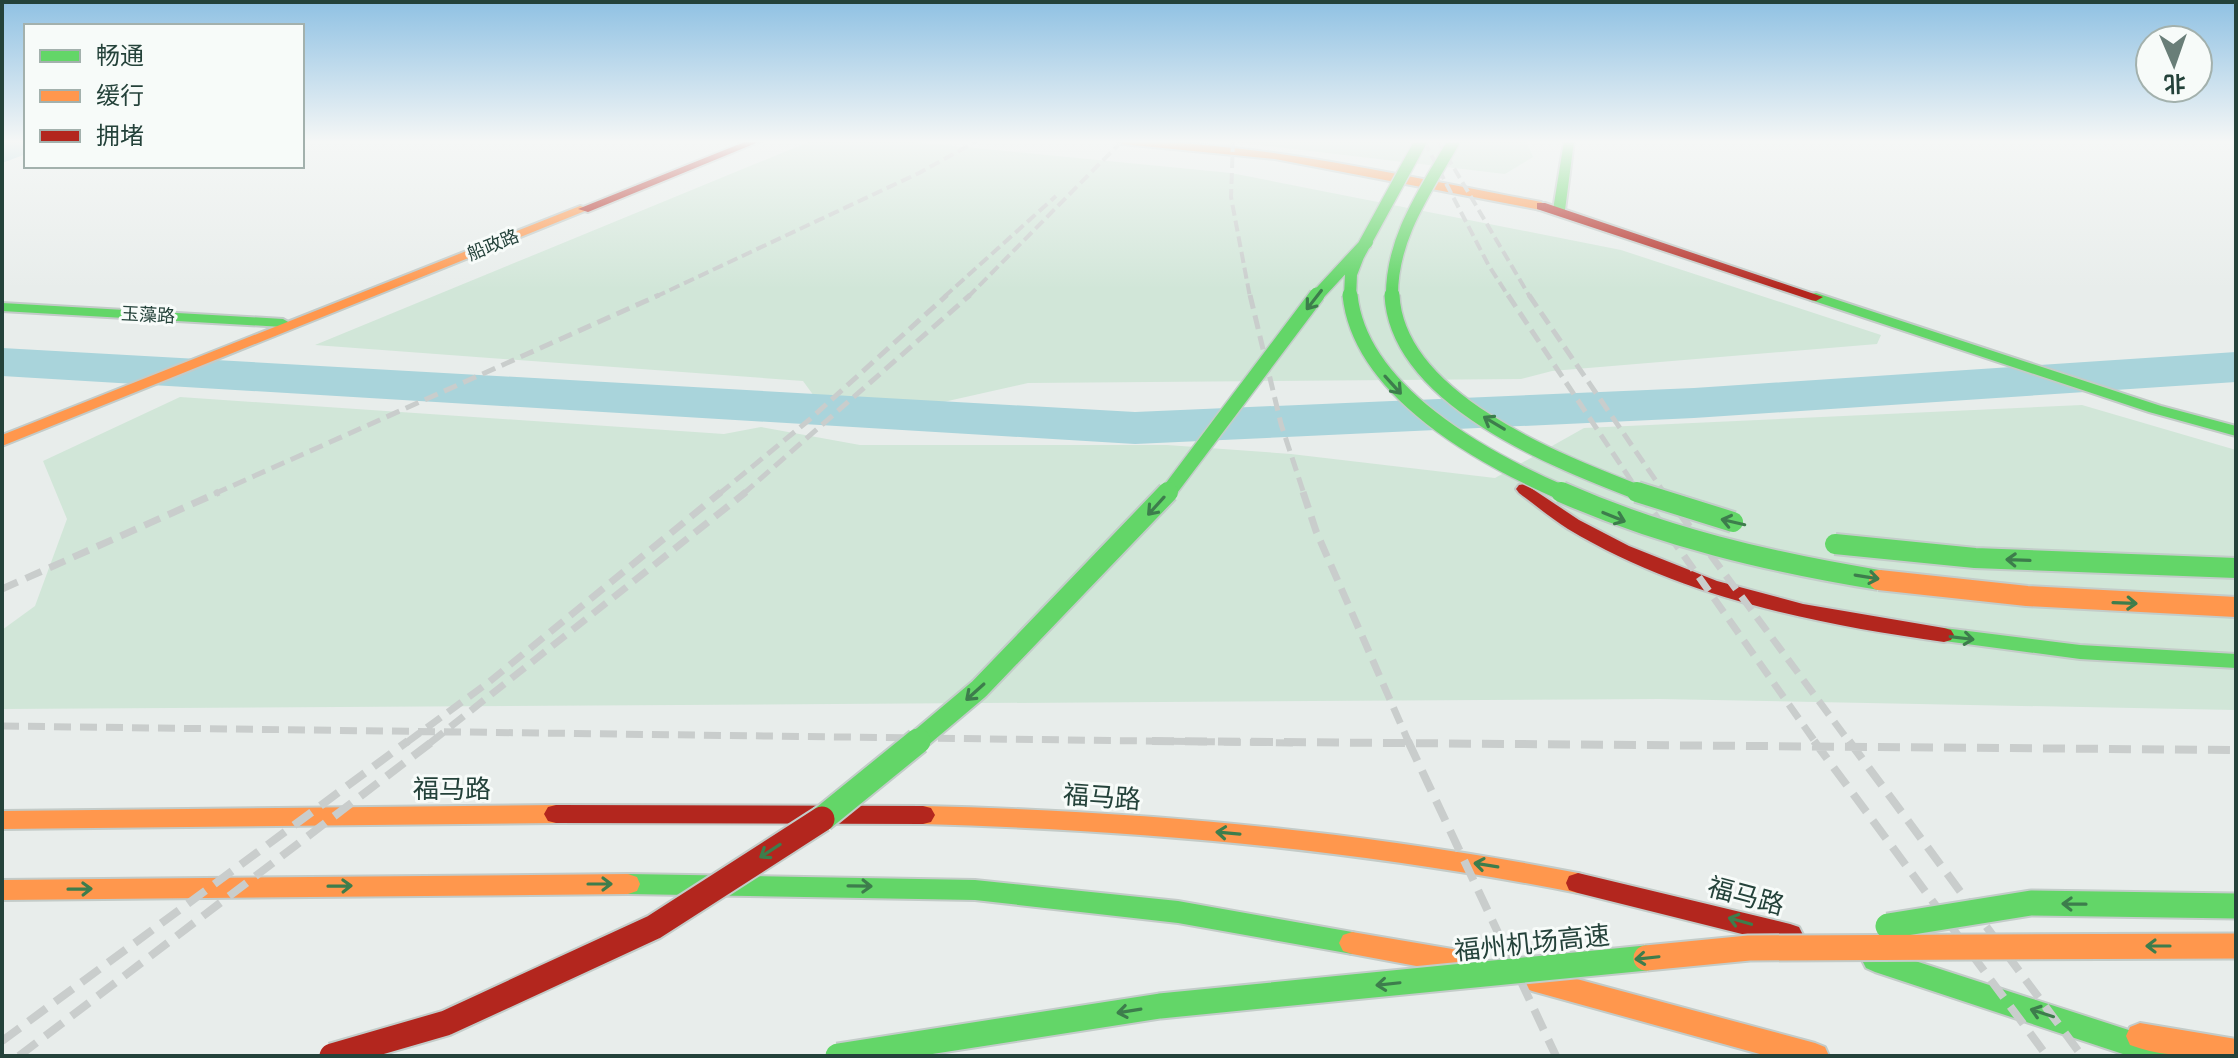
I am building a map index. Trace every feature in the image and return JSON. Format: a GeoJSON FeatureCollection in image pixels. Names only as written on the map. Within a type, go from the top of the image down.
{"type":"FeatureCollection","features":[{"type":"Feature","properties":{"kind":"main road","name":"船政路"},"geometry":{"type":"LineString","coordinates":[[2,441],[631,190]]}},
{"type":"Feature","properties":{"kind":"main road"},"geometry":{"type":"LineString","coordinates":[[1395,190],[1350,273],[1353,320],[1390,385],[1456,438],[1579,528],[1675,571],[1769,605],[1900,630],[2080,652],[2236,661]]}},
{"type":"Feature","properties":{"kind":"main road"},"geometry":{"type":"LineString","coordinates":[[1428,190],[1392,271],[1400,335],[1434,381],[1489,420],[1574,467],[1693,513],[1750,526]]}},
{"type":"Feature","properties":{"kind":"main road"},"geometry":{"type":"LineString","coordinates":[[1460,190],[1559,210],[2155,409],[2236,431]]}},
{"type":"Feature","properties":{"kind":"main road"},"geometry":{"type":"LineString","coordinates":[[1559,210],[1562,190]]}},
{"type":"Feature","properties":{"kind":"main road"},"geometry":{"type":"LineString","coordinates":[[332,1056],[446,1023],[654,927],[844,804],[979,689],[1159,504],[1318,294],[1367,242]]}},
{"type":"Feature","properties":{"kind":"main road","name":"玉藻路"},"geometry":{"type":"LineString","coordinates":[[2,307],[293,324]]}},
{"type":"Feature","properties":{"kind":"main road"},"geometry":{"type":"LineString","coordinates":[[1456,438],[1562,496],[1649,532],[1782,564],[1925,586],[2065,599],[2236,607]]}},
{"type":"Feature","properties":{"kind":"main road"},"geometry":{"type":"LineString","coordinates":[[1821,542],[1975,558],[2236,568]]}},
{"type":"Feature","properties":{"kind":"main road","name":"福马路"},"geometry":{"type":"LineString","coordinates":[[2,820],[750,812],[927,814],[1052,820],[1325,841],[1505,868],[1632,894],[1860,955],[2169,1056]]}},
{"type":"Feature","properties":{"kind":"main road"},"geometry":{"type":"LineString","coordinates":[[2,890],[677,883],[975,890],[1084,900],[1284,928],[1471,964],[1707,1024],[1815,1056]]}},
{"type":"Feature","properties":{"kind":"main road"},"geometry":{"type":"LineString","coordinates":[[1749,948],[2031,903],[2236,906]]}},
{"type":"Feature","properties":{"kind":"main road","name":"福州机场高速"},"geometry":{"type":"LineString","coordinates":[[838,1056],[1160,1006],[1749,948],[2236,946]]}},
{"type":"Feature","properties":{"kind":"main road"},"geometry":{"type":"LineString","coordinates":[[2083,1026],[2236,1052]]}},
{"type":"Feature","properties":{"kind":"green space"},"geometry":{"type":"Polygon","coordinates":[[[691,190],[1319,190],[1621,250],[1881,335],[1877,344],[1552,371],[1521,379],[1028,383],[930,405],[814,396],[803,381],[315,345],[691,190]]]}},
{"type":"Feature","properties":{"kind":"green space"},"geometry":{"type":"Polygon","coordinates":[[[180,397],[724,434],[761,427],[860,445],[1167,445],[1291,454],[1495,478],[1584,428],[2082,405],[2236,450],[2236,710],[1660,699],[2,709],[2,630],[35,606],[67,519],[43,461],[180,397]]]}},
{"type":"Feature","properties":{"kind":"waterway"},"geometry":{"type":"LineString","coordinates":[[2,362],[1135,428],[1694,403],[2236,367]]}},
{"type":"Feature","properties":{"kind":"railway"},"geometry":{"type":"LineString","coordinates":[[655,297],[882,190]]}},
{"type":"Feature","properties":{"kind":"railway"},"geometry":{"type":"LineString","coordinates":[[970,295],[1073,190]]}},
{"type":"Feature","properties":{"kind":"railway"},"geometry":{"type":"LineString","coordinates":[[1231,190],[1250,297]]}},
{"type":"Feature","properties":{"kind":"railway"},"geometry":{"type":"LineString","coordinates":[[1450,190],[1489,266],[1509,297]]}},
{"type":"Feature","properties":{"kind":"railway"},"geometry":{"type":"LineString","coordinates":[[1467,190],[1530,297]]}},
{"type":"Feature","properties":{"kind":"railway"},"geometry":{"type":"LineString","coordinates":[[944,297],[1056,196]]}},
{"type":"Feature","properties":{"kind":"railway"},"geometry":{"type":"LineString","coordinates":[[214,494],[659,295]]}},
{"type":"Feature","properties":{"kind":"railway"},"geometry":{"type":"LineString","coordinates":[[719,494],[809,420],[947,295]]}},
{"type":"Feature","properties":{"kind":"railway"},"geometry":{"type":"LineString","coordinates":[[743,494],[970,295]]}},
{"type":"Feature","properties":{"kind":"railway"},"geometry":{"type":"LineString","coordinates":[[1250,295],[1281,424],[1304,494]]}},
{"type":"Feature","properties":{"kind":"railway"},"geometry":{"type":"LineString","coordinates":[[1508,295],[1640,494]]}},
{"type":"Feature","properties":{"kind":"railway"},"geometry":{"type":"LineString","coordinates":[[1529,295],[1665,494]]}},
{"type":"Feature","properties":{"kind":"railway"},"geometry":{"type":"LineString","coordinates":[[2,589],[219,492]]}},
{"type":"Feature","properties":{"kind":"railway"},"geometry":{"type":"LineString","coordinates":[[422,731],[489,682],[721,492]]}},
{"type":"Feature","properties":{"kind":"railway"},"geometry":{"type":"LineString","coordinates":[[444,732],[746,492]]}},
{"type":"Feature","properties":{"kind":"railway"},"geometry":{"type":"LineString","coordinates":[[1303,492],[1316,531],[1409,743]]}},
{"type":"Feature","properties":{"kind":"railway"},"geometry":{"type":"LineString","coordinates":[[1639,492],[1816,743]]}},
{"type":"Feature","properties":{"kind":"railway"},"geometry":{"type":"LineString","coordinates":[[1664,492],[1850,743]]}},
{"type":"Feature","properties":{"kind":"railway"},"geometry":{"type":"LineString","coordinates":[[2,726],[422,731]]}},
{"type":"Feature","properties":{"kind":"railway"},"geometry":{"type":"LineString","coordinates":[[406,743],[422,731]]}},
{"type":"Feature","properties":{"kind":"railway"},"geometry":{"type":"LineString","coordinates":[[422,731],[444,732]]}},
{"type":"Feature","properties":{"kind":"railway"},"geometry":{"type":"LineString","coordinates":[[430,743],[444,732]]}},
{"type":"Feature","properties":{"kind":"railway"},"geometry":{"type":"LineString","coordinates":[[444,732],[1301,743]]}},
{"type":"Feature","properties":{"kind":"railway"},"geometry":{"type":"LineString","coordinates":[[2,1041],[408,741]]}},
{"type":"Feature","properties":{"kind":"railway"},"geometry":{"type":"LineString","coordinates":[[19,1056],[433,741]]}},
{"type":"Feature","properties":{"kind":"railway"},"geometry":{"type":"LineString","coordinates":[[1152,741],[1409,743]]}},
{"type":"Feature","properties":{"kind":"railway"},"geometry":{"type":"LineString","coordinates":[[1814,741],[1818,747]]}},
{"type":"Feature","properties":{"kind":"railway"},"geometry":{"type":"LineString","coordinates":[[1849,741],[1853,747]]}},
{"type":"Feature","properties":{"kind":"railway"},"geometry":{"type":"LineString","coordinates":[[1409,743],[1818,747]]}},
{"type":"Feature","properties":{"kind":"railway"},"geometry":{"type":"LineString","coordinates":[[1409,743],[1556,1056]]}},
{"type":"Feature","properties":{"kind":"railway"},"geometry":{"type":"LineString","coordinates":[[1818,747],[1853,747]]}},
{"type":"Feature","properties":{"kind":"railway"},"geometry":{"type":"LineString","coordinates":[[1818,747],[2047,1056]]}},
{"type":"Feature","properties":{"kind":"railway"},"geometry":{"type":"LineString","coordinates":[[1853,747],[2236,750]]}},
{"type":"Feature","properties":{"kind":"railway"},"geometry":{"type":"LineString","coordinates":[[1853,747],[2082,1056]]}},
{"type":"Feature","properties":{"kind":"traffic: fast"},"geometry":{"type":"LineString","coordinates":[[1393,190],[1358,256],[1349,287],[1352,312],[1369,354],[1382,373],[1416,404],[1503,463],[1605,511],[1658,530],[1766,560],[1879,580]]}},
{"type":"Feature","properties":{"kind":"traffic: fast"},"geometry":{"type":"LineString","coordinates":[[1425,190],[1396,257],[1392,298],[1402,339],[1427,373],[1462,403],[1504,431],[1551,456],[1647,496],[1733,522]]}},
{"type":"Feature","properties":{"kind":"traffic: fast"},"geometry":{"type":"LineString","coordinates":[[1559,210],[1562,190]]}},
{"type":"Feature","properties":{"kind":"traffic: fast"},"geometry":{"type":"LineString","coordinates":[[822,819],[844,804],[979,689],[1159,504],[1318,294],[1367,242]]}},
{"type":"Feature","properties":{"kind":"traffic: fast"},"geometry":{"type":"LineString","coordinates":[[1816,297],[2155,409],[2236,431]]}},
{"type":"Feature","properties":{"kind":"traffic: fast"},"geometry":{"type":"LineString","coordinates":[[2,307],[283,323]]}},
{"type":"Feature","properties":{"kind":"traffic: fast"},"geometry":{"type":"LineString","coordinates":[[1835,544],[1975,558],[2236,568]]}},
{"type":"Feature","properties":{"kind":"traffic: fast"},"geometry":{"type":"LineString","coordinates":[[1944,635],[2080,652],[2236,661]]}},
{"type":"Feature","properties":{"kind":"traffic: fast"},"geometry":{"type":"LineString","coordinates":[[628,884],[975,890],[1178,912],[1352,943]]}},
{"type":"Feature","properties":{"kind":"traffic: fast"},"geometry":{"type":"LineString","coordinates":[[1888,926],[2031,903],[2236,906]]}},
{"type":"Feature","properties":{"kind":"traffic: fast"},"geometry":{"type":"LineString","coordinates":[[838,1056],[1160,1006],[1646,958]]}},
{"type":"Feature","properties":{"kind":"traffic: fast"},"geometry":{"type":"LineString","coordinates":[[1875,960],[2169,1056]]}},
{"type":"Feature","properties":{"kind":"traffic: slow"},"geometry":{"type":"LineString","coordinates":[[1458,190],[1541,206]]}},
{"type":"Feature","properties":{"kind":"traffic: slow"},"geometry":{"type":"LineString","coordinates":[[2,441],[584,209]]}},
{"type":"Feature","properties":{"kind":"traffic: slow"},"geometry":{"type":"LineString","coordinates":[[1879,580],[2027,596],[2236,607]]}},
{"type":"Feature","properties":{"kind":"traffic: slow"},"geometry":{"type":"LineString","coordinates":[[2,820],[556,814]]}},
{"type":"Feature","properties":{"kind":"traffic: slow"},"geometry":{"type":"LineString","coordinates":[[923,815],[1088,821],[1252,833],[1416,854],[1578,883]]}},
{"type":"Feature","properties":{"kind":"traffic: slow"},"geometry":{"type":"LineString","coordinates":[[2,890],[628,884]]}},
{"type":"Feature","properties":{"kind":"traffic: slow"},"geometry":{"type":"LineString","coordinates":[[1352,943],[1470,964]]}},
{"type":"Feature","properties":{"kind":"traffic: slow"},"geometry":{"type":"LineString","coordinates":[[1646,958],[1749,948],[2236,946]]}},
{"type":"Feature","properties":{"kind":"traffic: slow"},"geometry":{"type":"LineString","coordinates":[[1532,979],[1815,1056]]}},
{"type":"Feature","properties":{"kind":"traffic: slow"},"geometry":{"type":"LineString","coordinates":[[2140,1036],[2236,1052]]}},
{"type":"Feature","properties":{"kind":"traffic: jam"},"geometry":{"type":"LineString","coordinates":[[584,209],[631,190]]}},
{"type":"Feature","properties":{"kind":"traffic: jam"},"geometry":{"type":"LineString","coordinates":[[1541,206],[1816,297]]}},
{"type":"Feature","properties":{"kind":"traffic: jam"},"geometry":{"type":"LineString","coordinates":[[1525,489],[1559,515],[1622,550],[1711,585],[1803,611],[1944,635]]}},
{"type":"Feature","properties":{"kind":"traffic: jam"},"geometry":{"type":"LineString","coordinates":[[556,814],[923,815]]}},
{"type":"Feature","properties":{"kind":"traffic: jam"},"geometry":{"type":"LineString","coordinates":[[332,1056],[446,1023],[654,927],[822,819]]}},
{"type":"Feature","properties":{"kind":"traffic: jam"},"geometry":{"type":"LineString","coordinates":[[1578,883],[1790,935]]}}]}
